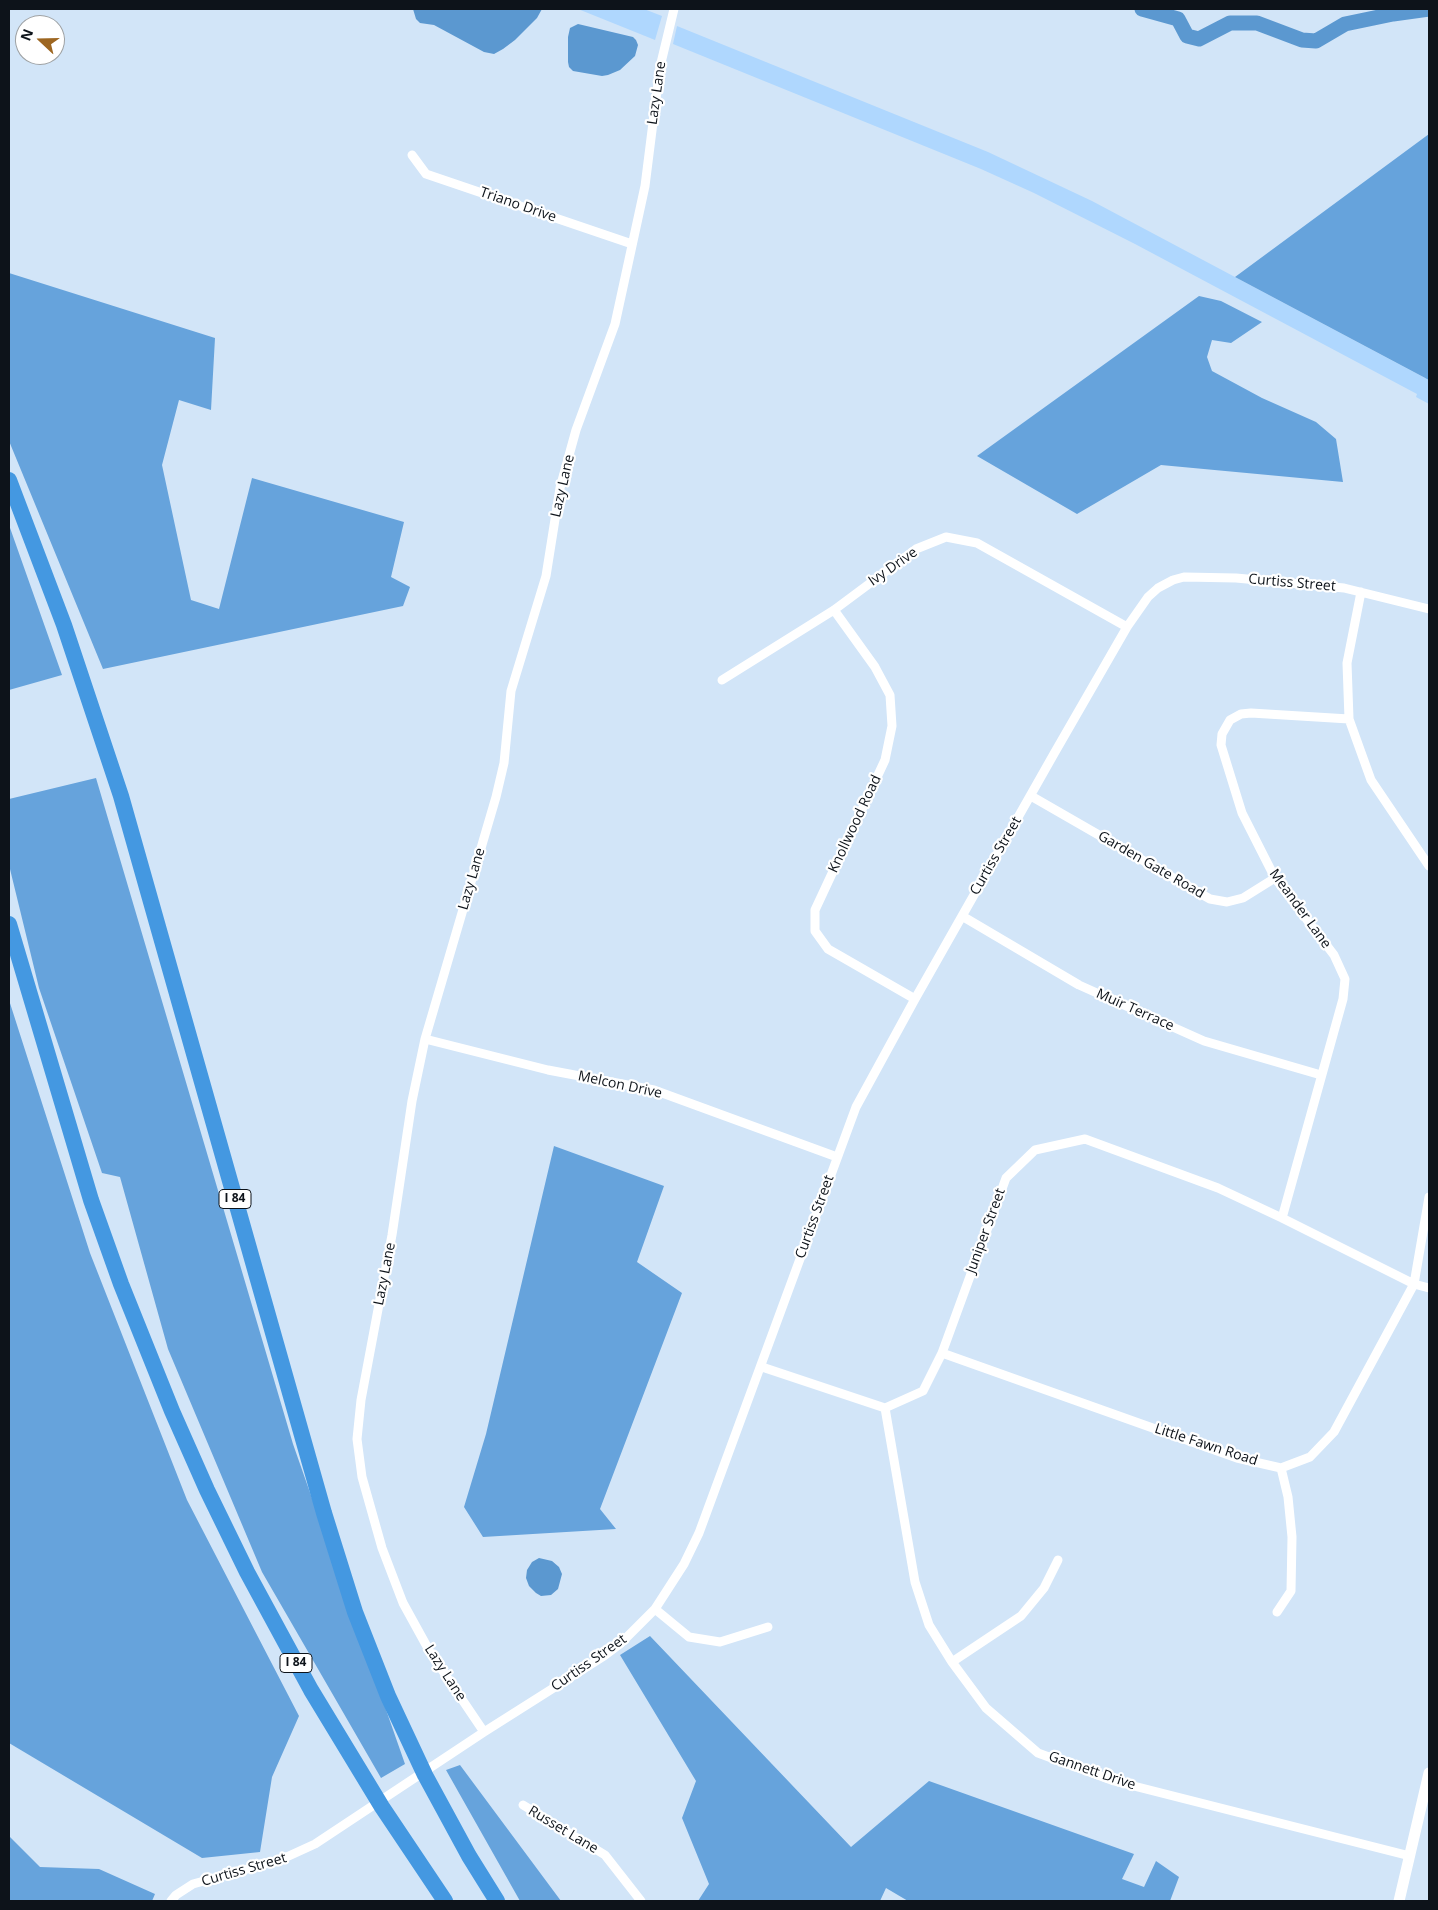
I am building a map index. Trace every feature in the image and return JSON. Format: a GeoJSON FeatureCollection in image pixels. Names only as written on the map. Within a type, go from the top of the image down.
{"type":"FeatureCollection","features":[{"type":"Feature","properties":{"kind":"highway","name":"I 84"},"geometry":{"type":"LineString","coordinates":[[9,480],[64,625],[124,805],[324,1513],[355,1612],[388,1696],[425,1775],[469,1856],[497,1901]]}},
{"type":"Feature","properties":{"kind":"highway","name":"I 84"},"geometry":{"type":"LineString","coordinates":[[9,924],[91,1200],[127,1301],[175,1419],[247,1572],[311,1690],[382,1808],[445,1901]]}},
{"type":"Feature","properties":{"kind":"street","name":"Lazy Lane"},"geometry":{"type":"LineString","coordinates":[[484,1732],[430,1652],[403,1603],[382,1548],[362,1477],[357,1439],[360,1400],[392,1235],[412,1101],[425,1039],[496,797],[504,763],[511,691],[546,576],[560,488],[576,430],[615,324],[645,186],[660,67],[674,9]]}},
{"type":"Feature","properties":{"kind":"street","name":"Triano Drive"},"geometry":{"type":"LineString","coordinates":[[412,155],[426,174],[632,244]]}},
{"type":"Feature","properties":{"kind":"street","name":"Ivy Drive"},"geometry":{"type":"LineString","coordinates":[[722,680],[834,610],[916,549],[946,537],[977,543],[1127,627]]}},
{"type":"Feature","properties":{"kind":"street","name":"Curtiss Street"},"geometry":{"type":"LineString","coordinates":[[171,1901],[176,1895],[193,1884],[264,1865],[296,1854],[315,1844],[484,1732],[604,1656],[630,1634],[655,1608],[672,1585],[692,1549],[762,1367],[856,1108],[915,999],[1127,627],[1137,611],[1153,593],[1173,580],[1184,577],[1236,578],[1319,584],[1361,592],[1429,609]]}},
{"type":"Feature","properties":{"kind":"street"},"geometry":{"type":"LineString","coordinates":[[1361,592],[1347,663],[1349,719],[1371,780],[1429,866]]}},
{"type":"Feature","properties":{"kind":"street","name":"Knollwood Road"},"geometry":{"type":"LineString","coordinates":[[834,610],[875,666],[890,695],[892,726],[886,760],[815,910],[815,931],[828,949],[915,999]]}},
{"type":"Feature","properties":{"kind":"street","name":"Meander Lane"},"geometry":{"type":"LineString","coordinates":[[1282,1218],[1343,999],[1345,979],[1334,955],[1275,878],[1242,813],[1222,745],[1222,734],[1230,720],[1241,714],[1251,712],[1349,719]]}},
{"type":"Feature","properties":{"kind":"street","name":"Garden Gate Road"},"geometry":{"type":"LineString","coordinates":[[1031,796],[1210,899],[1227,902],[1243,898],[1275,878]]}},
{"type":"Feature","properties":{"kind":"street","name":"Muir Terrace"},"geometry":{"type":"LineString","coordinates":[[962,916],[1079,985],[1204,1041],[1321,1075]]}},
{"type":"Feature","properties":{"kind":"street","name":"Melcon Drive"},"geometry":{"type":"LineString","coordinates":[[425,1039],[548,1070],[654,1090],[837,1157]]}},
{"type":"Feature","properties":{"kind":"street","name":"Juniper Street"},"geometry":{"type":"LineString","coordinates":[[885,1408],[923,1391],[942,1354],[1006,1178],[1035,1150],[1085,1139],[1218,1188],[1414,1284],[1429,1288]]}},
{"type":"Feature","properties":{"kind":"street"},"geometry":{"type":"LineString","coordinates":[[1277,1612],[1291,1591],[1292,1537],[1288,1497],[1281,1468],[1310,1457],[1334,1432],[1414,1284],[1429,1198]]}},
{"type":"Feature","properties":{"kind":"street","name":"Little Fawn Road"},"geometry":{"type":"LineString","coordinates":[[942,1354],[1238,1458],[1281,1468]]}},
{"type":"Feature","properties":{"kind":"street"},"geometry":{"type":"LineString","coordinates":[[762,1367],[885,1408]]}},
{"type":"Feature","properties":{"kind":"street","name":"Gannett Drive"},"geometry":{"type":"LineString","coordinates":[[885,1408],[915,1582],[928,1625],[952,1662],[986,1708],[1038,1753],[1114,1780],[1410,1856]]}},
{"type":"Feature","properties":{"kind":"street"},"geometry":{"type":"LineString","coordinates":[[952,1662],[1021,1616],[1044,1588],[1058,1560]]}},
{"type":"Feature","properties":{"kind":"street"},"geometry":{"type":"LineString","coordinates":[[655,1608],[689,1636],[720,1642],[768,1627]]}},
{"type":"Feature","properties":{"kind":"street"},"geometry":{"type":"LineString","coordinates":[[1399,1901],[1429,1773]]}},
{"type":"Feature","properties":{"kind":"street","name":"Russet Lane"},"geometry":{"type":"LineString","coordinates":[[523,1805],[605,1855],[641,1901]]}},
{"type":"Feature","properties":{"kind":"shaded area"},"geometry":{"type":"Polygon","coordinates":[[[413,9],[542,9],[537,18],[515,40],[494,54],[484,52],[434,25],[420,23],[416,19],[413,9]]]}},
{"type":"Feature","properties":{"kind":"shaded area"},"geometry":{"type":"Polygon","coordinates":[[[578,9],[644,9],[662,16],[655,40],[578,9]]]}},
{"type":"Feature","properties":{"kind":"shaded area"},"geometry":{"type":"Polygon","coordinates":[[[578,24],[633,37],[638,45],[635,56],[620,70],[608,75],[602,76],[573,71],[569,67],[568,62],[568,37],[570,28],[578,24]]]}},
{"type":"Feature","properties":{"kind":"shaded area"},"geometry":{"type":"Polygon","coordinates":[[[677,26],[988,152],[1092,201],[1425,378],[1429,376],[1429,404],[1416,397],[1417,394],[1135,244],[1034,193],[981,169],[673,44],[677,26]]]}},
{"type":"Feature","properties":{"kind":"shaded area"},"geometry":{"type":"Polygon","coordinates":[[[1429,134],[1429,380],[1235,277],[1429,134]]]}},
{"type":"Feature","properties":{"kind":"shaded area"},"geometry":{"type":"Polygon","coordinates":[[[9,273],[215,338],[211,410],[179,400],[162,465],[191,600],[219,609],[252,478],[404,522],[391,577],[410,587],[403,606],[103,669],[9,441],[9,273]]]}},
{"type":"Feature","properties":{"kind":"shaded area"},"geometry":{"type":"Polygon","coordinates":[[[1199,296],[1221,301],[1262,322],[1231,343],[1212,340],[1207,357],[1212,371],[1262,398],[1316,422],[1336,439],[1343,482],[1161,465],[1077,514],[977,456],[1199,296]]]}},
{"type":"Feature","properties":{"kind":"shaded area"},"geometry":{"type":"Polygon","coordinates":[[[9,525],[62,675],[9,690],[9,525]]]}},
{"type":"Feature","properties":{"kind":"shaded area"},"geometry":{"type":"Polygon","coordinates":[[[96,778],[293,1444],[405,1764],[381,1778],[262,1572],[168,1349],[120,1177],[102,1173],[39,988],[9,865],[9,799],[96,778]]]}},
{"type":"Feature","properties":{"kind":"shaded area"},"geometry":{"type":"Polygon","coordinates":[[[9,1000],[90,1253],[187,1500],[299,1716],[272,1777],[260,1852],[202,1858],[9,1743],[9,1000]]]}},
{"type":"Feature","properties":{"kind":"shaded area"},"geometry":{"type":"Polygon","coordinates":[[[554,1146],[664,1186],[637,1262],[682,1293],[600,1509],[616,1529],[483,1537],[464,1507],[486,1434],[554,1146]]]}},
{"type":"Feature","properties":{"kind":"shaded area"},"geometry":{"type":"Polygon","coordinates":[[[539,1558],[552,1561],[559,1567],[562,1574],[558,1589],[551,1595],[541,1596],[536,1593],[529,1586],[526,1578],[527,1570],[532,1562],[539,1558]]]}},
{"type":"Feature","properties":{"kind":"shaded area"},"geometry":{"type":"Polygon","coordinates":[[[650,1636],[851,1847],[929,1781],[1134,1854],[1122,1879],[1144,1887],[1156,1861],[1179,1877],[1170,1901],[908,1901],[886,1888],[880,1901],[698,1901],[709,1884],[682,1818],[696,1781],[620,1655],[650,1636]]]}},
{"type":"Feature","properties":{"kind":"shaded area"},"geometry":{"type":"Polygon","coordinates":[[[460,1765],[561,1901],[520,1901],[446,1770],[460,1765]]]}},
{"type":"Feature","properties":{"kind":"shaded area"},"geometry":{"type":"Polygon","coordinates":[[[9,1836],[40,1867],[99,1869],[155,1894],[152,1901],[9,1901],[9,1836]]]}},
{"type":"Feature","properties":{"kind":"waterway"},"geometry":{"type":"LineString","coordinates":[[1142,9],[1178,19],[1187,36],[1199,39],[1230,23],[1257,23],[1302,40],[1316,41],[1345,24],[1429,9]]}}]}
